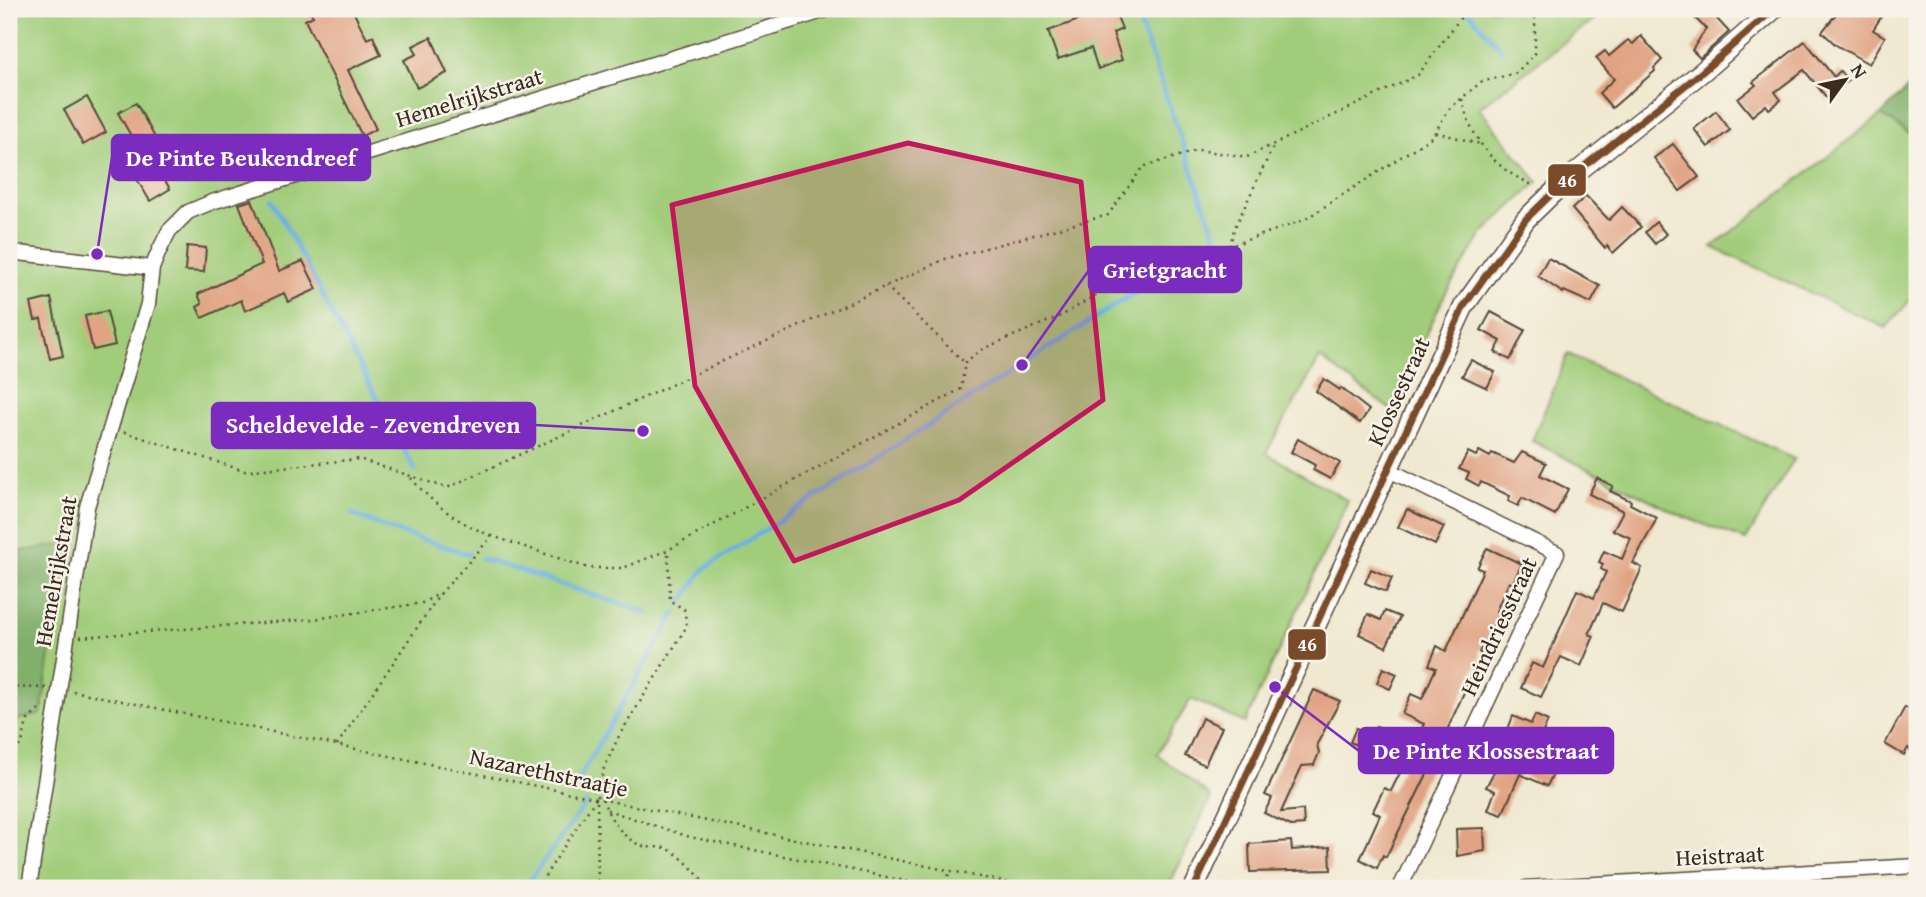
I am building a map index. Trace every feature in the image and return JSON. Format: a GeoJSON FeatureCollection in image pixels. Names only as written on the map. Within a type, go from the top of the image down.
{"type":"FeatureCollection","features":[{"type":"Feature","properties":{"kind":"street","name":"Hemelrijkstraat"},"geometry":{"type":"LineString","coordinates":[[29,888],[87,507],[148,304],[152,268],[169,231],[188,212],[212,202],[829,9]]}},
{"type":"Feature","properties":{"kind":"street","name":"Klossestraat"},"geometry":{"type":"LineString","coordinates":[[1194,888],[1464,306],[1493,262],[1526,219],[1545,201],[1774,9]]}},
{"type":"Feature","properties":{"kind":"street"},"geometry":{"type":"LineString","coordinates":[[9,252],[152,268]]}},
{"type":"Feature","properties":{"kind":"street","name":"Heindriesstraat"},"geometry":{"type":"LineString","coordinates":[[1389,470],[1557,553],[1400,888]]}},
{"type":"Feature","properties":{"kind":"street","name":"Heistraat"},"geometry":{"type":"LineString","coordinates":[[1526,888],[1917,866]]}},
{"type":"Feature","properties":{"kind":"path"},"geometry":{"type":"LineString","coordinates":[[1526,9],[1535,19]]}},
{"type":"Feature","properties":{"kind":"path"},"geometry":{"type":"LineString","coordinates":[[408,475],[432,503],[459,523],[588,568],[623,568],[668,550],[961,389],[965,363],[980,351],[1063,315],[1160,256],[1180,258],[1184,265],[1199,266],[1230,246],[1304,220],[1368,181],[1436,132],[1448,110],[1481,82],[1516,73],[1535,54],[1535,19],[1539,9]]}},
{"type":"Feature","properties":{"kind":"path"},"geometry":{"type":"LineString","coordinates":[[111,428],[245,471],[359,459],[447,488],[945,259],[1108,215],[1143,167],[1192,152],[1247,157],[1418,75],[1465,10]]}},
{"type":"Feature","properties":{"kind":"path"},"geometry":{"type":"LineString","coordinates":[[1462,99],[1466,120],[1480,144],[1509,173],[1531,184],[1545,201]]}},
{"type":"Feature","properties":{"kind":"path"},"geometry":{"type":"LineString","coordinates":[[1436,132],[1480,144]]}},
{"type":"Feature","properties":{"kind":"path"},"geometry":{"type":"LineString","coordinates":[[1230,246],[1234,229],[1274,144]]}},
{"type":"Feature","properties":{"kind":"path"},"geometry":{"type":"LineString","coordinates":[[886,286],[965,363]]}},
{"type":"Feature","properties":{"kind":"path"},"geometry":{"type":"LineString","coordinates":[[337,745],[441,593],[492,536]]}},
{"type":"Feature","properties":{"kind":"path"},"geometry":{"type":"LineString","coordinates":[[598,888],[597,797],[604,768],[619,736],[687,628],[684,609],[670,601],[668,550]]}},
{"type":"Feature","properties":{"kind":"path"},"geometry":{"type":"LineString","coordinates":[[67,638],[314,619],[422,603],[441,593]]}},
{"type":"Feature","properties":{"kind":"path","name":"Nazarethstraatje"},"geometry":{"type":"LineString","coordinates":[[9,687],[59,688],[1034,888]]}},
{"type":"Feature","properties":{"kind":"path"},"geometry":{"type":"LineString","coordinates":[[9,757],[22,744],[27,721],[49,703],[59,688]]}},
{"type":"Feature","properties":{"kind":"path"},"geometry":{"type":"LineString","coordinates":[[537,888],[597,797]]}},
{"type":"Feature","properties":{"kind":"path"},"geometry":{"type":"LineString","coordinates":[[603,799],[607,810],[625,836],[644,846],[667,848],[685,861],[701,879],[699,888]]}},
{"type":"Feature","properties":{"kind":"path"},"geometry":{"type":"LineString","coordinates":[[607,810],[690,837],[921,884],[924,888]]}},
{"type":"Feature","properties":{"kind":"path"},"geometry":{"type":"LineString","coordinates":[[943,888],[948,883],[949,871]]}},
{"type":"Feature","properties":{"kind":"highlighted area"},"geometry":{"type":"Polygon","coordinates":[[[908,143],[1081,182],[1103,400],[959,500],[794,561],[695,386],[672,205],[908,143]]]}},
{"type":"Feature","properties":{"kind":"green space"},"geometry":{"type":"Polygon","coordinates":[[[9,9],[1607,9],[1479,108],[1538,182],[1483,233],[1445,294],[1391,410],[1320,358],[1266,453],[1348,501],[1245,723],[1191,699],[1157,754],[1211,797],[1168,888],[9,888],[9,9]]]}},
{"type":"Feature","properties":{"kind":"green space"},"geometry":{"type":"Polygon","coordinates":[[[1917,79],[1917,138],[1881,115],[1917,79]]]}},
{"type":"Feature","properties":{"kind":"green space"},"geometry":{"type":"Polygon","coordinates":[[[1881,115],[1917,138],[1917,292],[1886,328],[1712,247],[1881,115]]]}},
{"type":"Feature","properties":{"kind":"green space"},"geometry":{"type":"Polygon","coordinates":[[[1568,354],[1794,459],[1746,540],[1684,517],[1532,441],[1568,354]]]}},
{"type":"Feature","properties":{"kind":"green space"},"geometry":{"type":"Polygon","coordinates":[[[67,544],[41,714],[9,722],[9,553],[67,544]]]}},
{"type":"Feature","properties":{"kind":"building"},"geometry":{"type":"Polygon","coordinates":[[[309,9],[352,9],[367,39],[373,36],[381,55],[348,70],[376,129],[362,136],[305,20],[313,16],[309,9]]]}},
{"type":"Feature","properties":{"kind":"building"},"geometry":{"type":"Polygon","coordinates":[[[1088,9],[1114,9],[1122,29],[1113,33],[1122,60],[1098,69],[1091,48],[1058,59],[1048,31],[1090,16],[1088,9]]]}},
{"type":"Feature","properties":{"kind":"building"},"geometry":{"type":"Polygon","coordinates":[[[1686,9],[1716,9],[1721,15],[1717,19],[1729,32],[1700,58],[1692,50],[1706,29],[1686,9]]]}},
{"type":"Feature","properties":{"kind":"building"},"geometry":{"type":"Polygon","coordinates":[[[1840,9],[1886,9],[1873,30],[1885,37],[1869,64],[1836,45],[1822,32],[1840,9]]]}},
{"type":"Feature","properties":{"kind":"building"},"geometry":{"type":"Polygon","coordinates":[[[1641,36],[1662,60],[1654,68],[1655,71],[1612,108],[1599,93],[1614,79],[1596,58],[1605,51],[1609,56],[1628,40],[1633,44],[1641,36]]]}},
{"type":"Feature","properties":{"kind":"building"},"geometry":{"type":"Polygon","coordinates":[[[431,37],[447,73],[417,88],[404,60],[417,54],[413,46],[431,37]]]}},
{"type":"Feature","properties":{"kind":"building"},"geometry":{"type":"Polygon","coordinates":[[[1805,41],[1834,77],[1840,71],[1848,81],[1827,98],[1804,70],[1775,92],[1781,100],[1769,109],[1766,105],[1752,116],[1738,99],[1756,85],[1753,82],[1805,41]]]}},
{"type":"Feature","properties":{"kind":"building"},"geometry":{"type":"Polygon","coordinates":[[[87,97],[106,132],[83,145],[64,110],[87,97]]]}},
{"type":"Feature","properties":{"kind":"building"},"geometry":{"type":"Polygon","coordinates":[[[136,103],[163,152],[159,154],[170,173],[163,177],[170,189],[150,201],[135,176],[147,170],[146,162],[118,113],[136,103]]]}},
{"type":"Feature","properties":{"kind":"building"},"geometry":{"type":"Polygon","coordinates":[[[1716,111],[1730,130],[1708,147],[1694,129],[1716,111]]]}},
{"type":"Feature","properties":{"kind":"building"},"geometry":{"type":"Polygon","coordinates":[[[1673,144],[1699,177],[1680,191],[1654,158],[1673,144]]]}},
{"type":"Feature","properties":{"kind":"building"},"geometry":{"type":"Polygon","coordinates":[[[1586,196],[1609,220],[1622,207],[1641,227],[1613,253],[1607,246],[1605,248],[1572,209],[1586,196]]]}},
{"type":"Feature","properties":{"kind":"building"},"geometry":{"type":"Polygon","coordinates":[[[252,200],[279,271],[303,261],[317,289],[288,302],[284,293],[245,311],[241,300],[202,318],[197,307],[202,304],[198,294],[262,264],[239,204],[252,200]]]}},
{"type":"Feature","properties":{"kind":"building"},"geometry":{"type":"Polygon","coordinates":[[[1656,222],[1666,234],[1655,244],[1645,232],[1656,222]]]}},
{"type":"Feature","properties":{"kind":"building"},"geometry":{"type":"Polygon","coordinates":[[[187,246],[206,248],[204,272],[185,271],[187,246]]]}},
{"type":"Feature","properties":{"kind":"building"},"geometry":{"type":"Polygon","coordinates":[[[1548,258],[1600,286],[1591,303],[1564,291],[1563,293],[1538,276],[1548,258]]]}},
{"type":"Feature","properties":{"kind":"building"},"geometry":{"type":"Polygon","coordinates":[[[51,298],[63,356],[50,359],[41,319],[35,320],[31,303],[51,298]]]}},
{"type":"Feature","properties":{"kind":"building"},"geometry":{"type":"Polygon","coordinates":[[[107,311],[115,345],[93,350],[85,316],[107,311]]]}},
{"type":"Feature","properties":{"kind":"building"},"geometry":{"type":"Polygon","coordinates":[[[1491,312],[1525,330],[1510,360],[1495,352],[1501,341],[1481,330],[1491,312]]]}},
{"type":"Feature","properties":{"kind":"building"},"geometry":{"type":"Polygon","coordinates":[[[1471,360],[1495,372],[1487,388],[1462,376],[1471,360]]]}},
{"type":"Feature","properties":{"kind":"building"},"geometry":{"type":"Polygon","coordinates":[[[1324,379],[1340,390],[1341,388],[1369,410],[1360,423],[1316,391],[1324,379]]]}},
{"type":"Feature","properties":{"kind":"building"},"geometry":{"type":"Polygon","coordinates":[[[1298,439],[1340,463],[1330,479],[1313,470],[1315,465],[1291,452],[1298,439]]]}},
{"type":"Feature","properties":{"kind":"building"},"geometry":{"type":"Polygon","coordinates":[[[1479,451],[1490,457],[1492,453],[1514,463],[1522,452],[1546,463],[1540,475],[1568,489],[1555,515],[1522,498],[1518,506],[1508,501],[1510,496],[1481,482],[1479,486],[1466,479],[1469,473],[1459,469],[1468,452],[1476,456],[1479,451]]]}},
{"type":"Feature","properties":{"kind":"building"},"geometry":{"type":"Polygon","coordinates":[[[1597,478],[1613,486],[1610,491],[1657,518],[1633,563],[1642,568],[1622,612],[1603,603],[1589,634],[1594,636],[1581,666],[1561,657],[1541,697],[1521,688],[1532,663],[1543,668],[1577,590],[1594,598],[1606,572],[1601,569],[1603,564],[1599,562],[1604,551],[1622,559],[1631,538],[1613,530],[1623,511],[1589,494],[1597,478]]]}},
{"type":"Feature","properties":{"kind":"building"},"geometry":{"type":"Polygon","coordinates":[[[1407,509],[1444,527],[1435,545],[1398,527],[1407,509]]]}},
{"type":"Feature","properties":{"kind":"building"},"geometry":{"type":"Polygon","coordinates":[[[1487,548],[1522,564],[1512,584],[1509,582],[1496,611],[1500,613],[1479,652],[1481,654],[1433,762],[1386,857],[1383,855],[1377,868],[1360,859],[1380,815],[1373,811],[1384,788],[1391,791],[1424,724],[1402,714],[1411,694],[1422,699],[1436,668],[1429,665],[1437,646],[1446,651],[1483,570],[1477,568],[1487,548]]]}},
{"type":"Feature","properties":{"kind":"building"},"geometry":{"type":"Polygon","coordinates":[[[1371,569],[1392,578],[1386,592],[1365,583],[1371,569]]]}},
{"type":"Feature","properties":{"kind":"building"},"geometry":{"type":"Polygon","coordinates":[[[1385,611],[1400,617],[1386,647],[1359,634],[1368,614],[1381,620],[1385,611]]]}},
{"type":"Feature","properties":{"kind":"building"},"geometry":{"type":"Polygon","coordinates":[[[1383,668],[1397,674],[1390,689],[1377,683],[1383,668]]]}},
{"type":"Feature","properties":{"kind":"building"},"geometry":{"type":"Polygon","coordinates":[[[1314,690],[1340,701],[1317,744],[1319,753],[1314,765],[1302,766],[1281,812],[1303,810],[1304,825],[1291,826],[1264,813],[1272,798],[1265,795],[1314,690]]]}},
{"type":"Feature","properties":{"kind":"building"},"geometry":{"type":"Polygon","coordinates":[[[1905,707],[1917,713],[1917,742],[1912,751],[1908,748],[1904,755],[1885,744],[1905,707]]]}},
{"type":"Feature","properties":{"kind":"building"},"geometry":{"type":"Polygon","coordinates":[[[1535,715],[1548,721],[1532,756],[1550,765],[1548,770],[1554,772],[1547,786],[1520,774],[1502,815],[1488,810],[1495,791],[1486,787],[1513,735],[1507,732],[1513,716],[1531,724],[1535,715]]]}},
{"type":"Feature","properties":{"kind":"building"},"geometry":{"type":"Polygon","coordinates":[[[1202,718],[1222,727],[1205,765],[1185,756],[1202,718]]]}},
{"type":"Feature","properties":{"kind":"building"},"geometry":{"type":"Polygon","coordinates":[[[1376,726],[1392,733],[1385,747],[1369,740],[1376,726]]]}},
{"type":"Feature","properties":{"kind":"building"},"geometry":{"type":"Polygon","coordinates":[[[1356,728],[1370,734],[1363,748],[1350,742],[1356,728]]]}},
{"type":"Feature","properties":{"kind":"building"},"geometry":{"type":"Polygon","coordinates":[[[1484,828],[1485,851],[1457,856],[1456,829],[1484,828]]]}},
{"type":"Feature","properties":{"kind":"building"},"geometry":{"type":"Polygon","coordinates":[[[1291,841],[1292,850],[1330,847],[1331,870],[1250,872],[1249,844],[1291,841]]]}},
{"type":"Feature","properties":{"kind":"waterway"},"geometry":{"type":"LineString","coordinates":[[681,603],[704,569],[1217,240],[1135,9]]}},
{"type":"Feature","properties":{"kind":"waterway"},"geometry":{"type":"LineString","coordinates":[[1466,9],[1502,50]]}},
{"type":"Feature","properties":{"kind":"waterway"},"geometry":{"type":"LineString","coordinates":[[272,200],[415,470]]}},
{"type":"Feature","properties":{"kind":"waterway"},"geometry":{"type":"LineString","coordinates":[[352,514],[391,530],[469,554]]}},
{"type":"Feature","properties":{"kind":"waterway"},"geometry":{"type":"LineString","coordinates":[[481,558],[648,613]]}},
{"type":"Feature","properties":{"kind":"waterway"},"geometry":{"type":"LineString","coordinates":[[578,780],[675,613]]}},
{"type":"Feature","properties":{"kind":"waterway"},"geometry":{"type":"LineString","coordinates":[[524,888],[586,803]]}},
{"type":"Feature","properties":{"kind":"transit line","name":"46"},"geometry":{"type":"LineString","coordinates":[[1194,888],[1464,306],[1526,219],[1562,184],[1702,72],[1774,9]]}},
{"type":"Feature","properties":{"kind":"place","name":"De Pinte Beukendreef"},"geometry":{"type":"Point","coordinates":[97,254]}},
{"type":"Feature","properties":{"kind":"place","name":"Grietgracht"},"geometry":{"type":"Point","coordinates":[1022,365]}},
{"type":"Feature","properties":{"kind":"place","name":"Scheldevelde - Zevendreven"},"geometry":{"type":"Point","coordinates":[643,431]}},
{"type":"Feature","properties":{"kind":"place","name":"De Pinte Klossestraat"},"geometry":{"type":"Point","coordinates":[1275,687]}}]}
